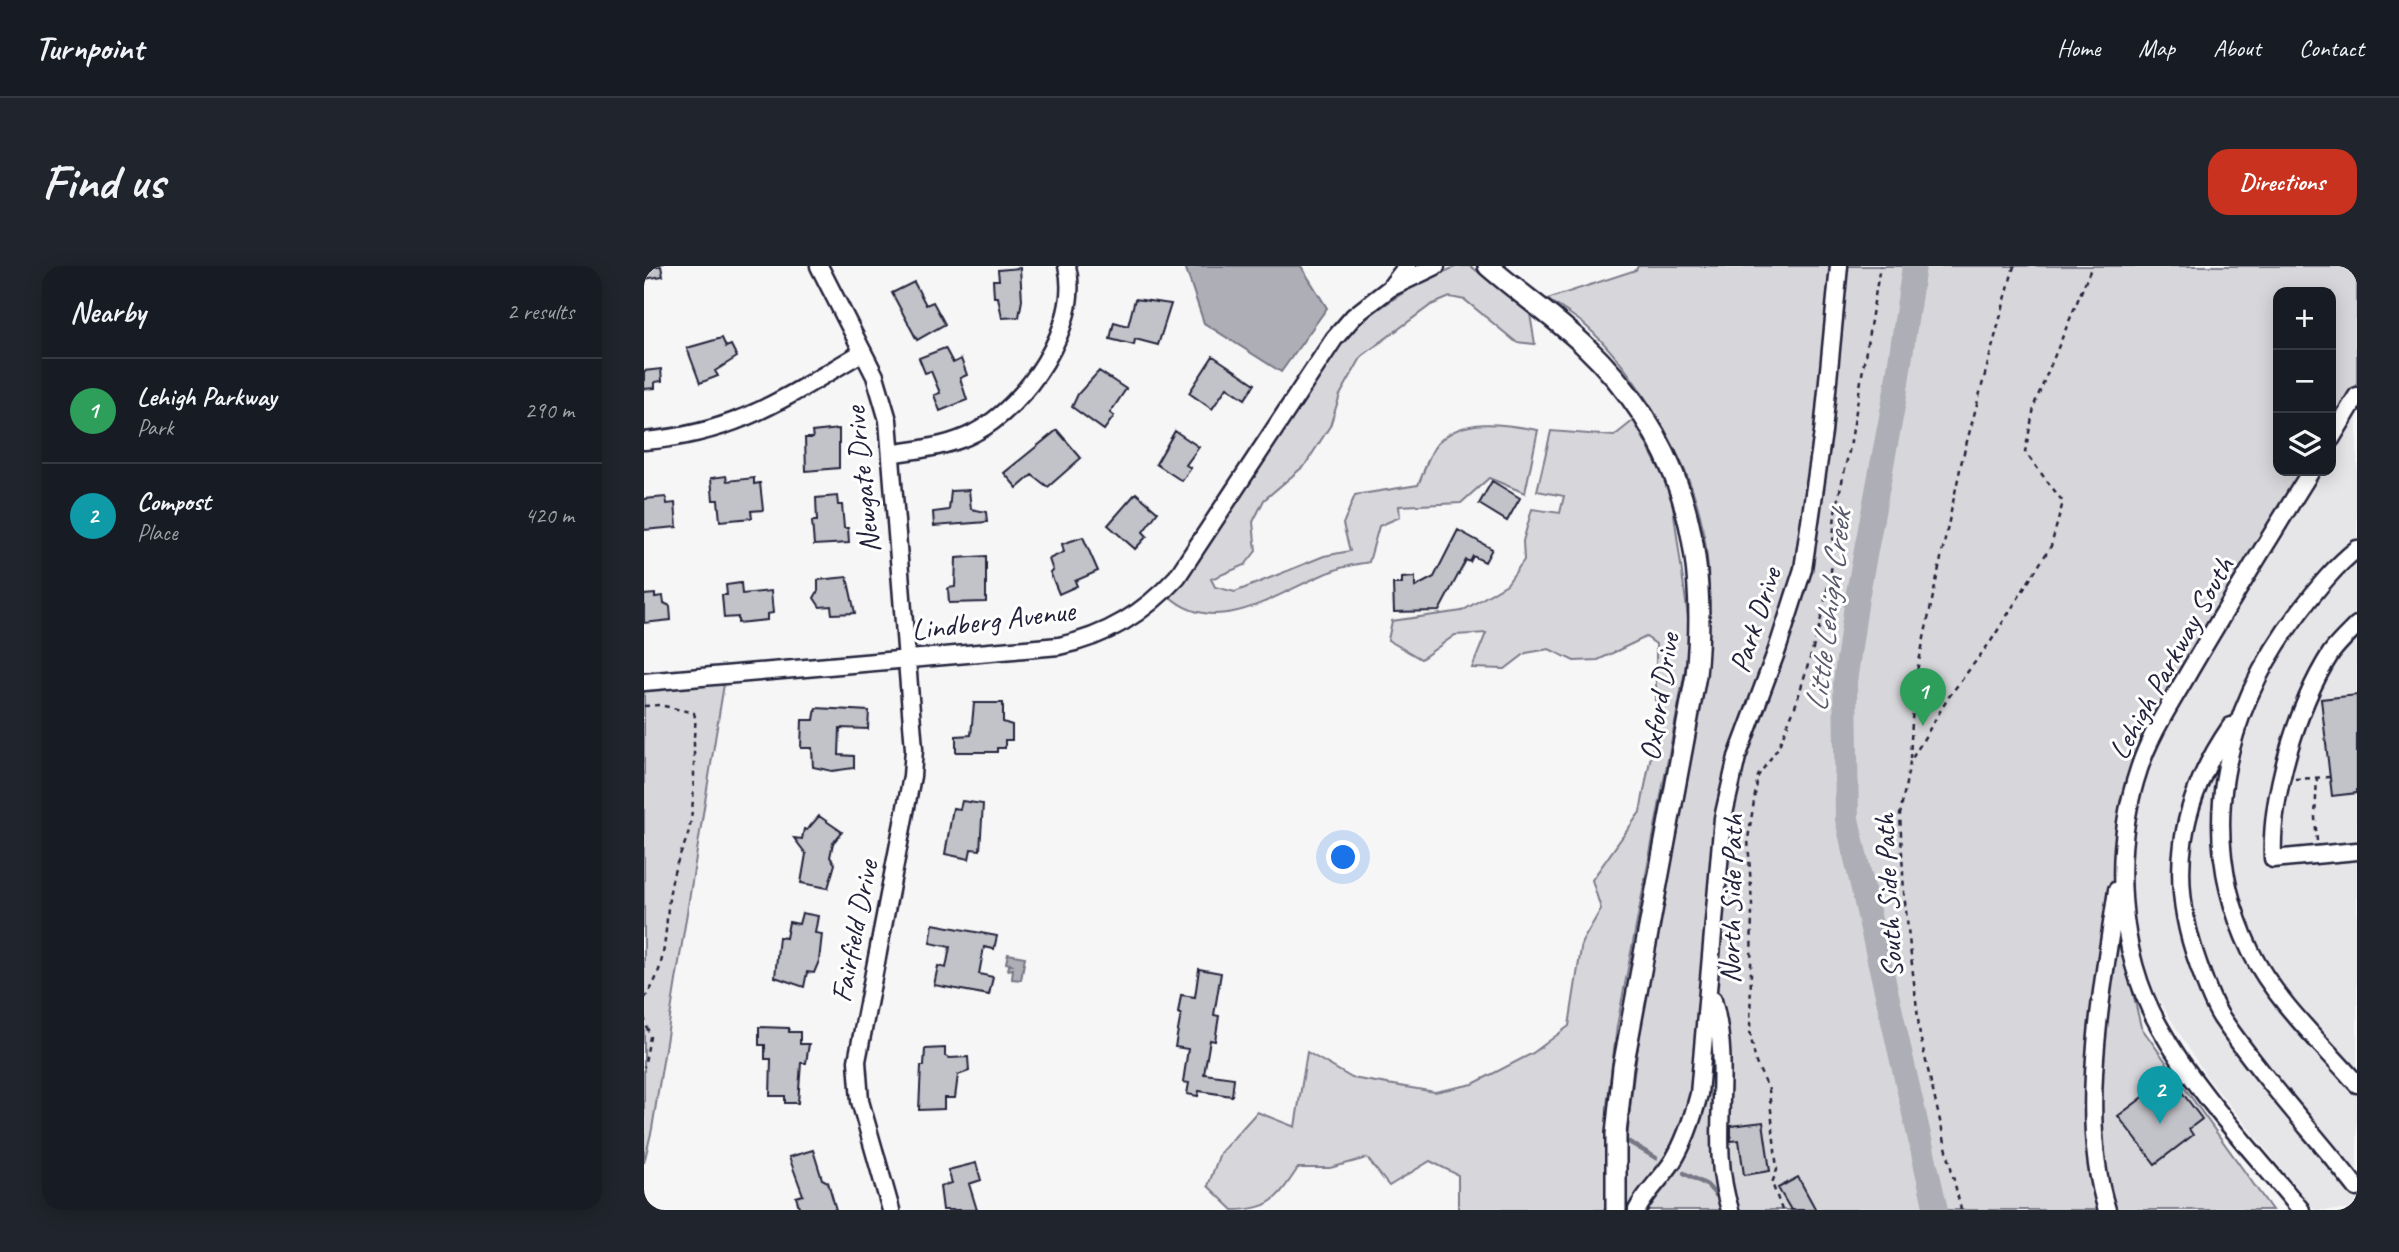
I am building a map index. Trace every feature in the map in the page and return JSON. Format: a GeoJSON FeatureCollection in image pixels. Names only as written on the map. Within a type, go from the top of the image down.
{"type":"FeatureCollection","features":[{"type":"Feature","properties":{"kind":"main road","name":"Oxford Drive"},"geometry":{"type":"LineString","coordinates":[[1488,266],[1582,343],[1630,397],[1667,457],[1679,487],[1696,552],[1701,622],[1696,675],[1623,1068],[1616,1133],[1616,1210]]}},
{"type":"Feature","properties":{"kind":"street","name":"Newgate Drive"},"geometry":{"type":"LineString","coordinates":[[819,266],[882,394],[891,454],[907,659]]}},
{"type":"Feature","properties":{"kind":"street"},"geometry":{"type":"LineString","coordinates":[[891,454],[956,441],[975,433],[1008,409],[1026,390],[1065,324],[1071,288],[1068,266]]}},
{"type":"Feature","properties":{"kind":"street","name":"Lindberg Avenue"},"geometry":{"type":"LineString","coordinates":[[1391,288],[1407,266]]}},
{"type":"Feature","properties":{"kind":"street","name":"Lindberg Avenue"},"geometry":{"type":"LineString","coordinates":[[644,682],[1059,646],[1102,634],[1132,617],[1177,577],[1334,339],[1354,316],[1391,288],[1436,266]]}},
{"type":"Feature","properties":{"kind":"street","name":"Park Drive"},"geometry":{"type":"LineString","coordinates":[[1637,1210],[1656,1180],[1672,1163],[1699,1094],[1723,818],[1730,781],[1803,569],[1823,432],[1839,266]]}},
{"type":"Feature","properties":{"kind":"street"},"geometry":{"type":"LineString","coordinates":[[644,441],[697,435],[728,426],[757,414],[863,352]]}},
{"type":"Feature","properties":{"kind":"street"},"geometry":{"type":"LineString","coordinates":[[2336,431],[2357,397]]}},
{"type":"Feature","properties":{"kind":"street","name":"Lehigh Parkway South"},"geometry":{"type":"LineString","coordinates":[[2301,1210],[2196,1082],[2157,1024],[2145,998],[2129,941],[2124,874],[2125,836],[2132,791],[2150,741],[2221,617],[2308,476]]}},
{"type":"Feature","properties":{"kind":"street"},"geometry":{"type":"LineString","coordinates":[[2357,548],[2318,587],[2278,639],[2239,716],[2214,751],[2190,802],[2179,884],[2186,931],[2220,1015],[2357,1188]]}},
{"type":"Feature","properties":{"kind":"street"},"geometry":{"type":"LineString","coordinates":[[2357,625],[2332,650],[2310,690],[2281,783],[2272,832],[2273,859],[2357,851]]}},
{"type":"Feature","properties":{"kind":"street","name":"Fairfield Drive"},"geometry":{"type":"LineString","coordinates":[[891,1210],[859,1101],[857,1061],[912,776],[914,722],[907,659]]}},
{"type":"Feature","properties":{"kind":"street"},"geometry":{"type":"LineString","coordinates":[[2239,716],[2221,803],[2220,848],[2240,926],[2252,955],[2272,985],[2357,1084]]}},
{"type":"Feature","properties":{"kind":"street"},"geometry":{"type":"LineString","coordinates":[[2107,1210],[2096,1158],[2095,1075],[2102,996],[2125,836]]}},
{"type":"Feature","properties":{"kind":"street","name":"Park Drive"},"geometry":{"type":"LineString","coordinates":[[1709,987],[1721,1038],[1724,1088],[1718,1149],[1730,1210]]}},
{"type":"Feature","properties":{"kind":"path","name":"North Side Path"},"geometry":{"type":"LineString","coordinates":[[1782,1210],[1772,1183],[1777,1171],[1769,1090],[1756,1063],[1750,1032],[1752,905],[1748,839],[1758,776],[1778,748],[1797,704],[1818,632],[1831,572],[1835,512],[1850,447],[1880,266]]}},
{"type":"Feature","properties":{"kind":"path"},"geometry":{"type":"LineString","coordinates":[[1910,762],[1914,685],[1962,460],[2014,266]]}},
{"type":"Feature","properties":{"kind":"path","name":"South Side Path"},"geometry":{"type":"LineString","coordinates":[[1961,1210],[1920,1037],[1905,906],[1900,815],[1910,762],[1948,698],[1992,641],[2051,546],[2063,502],[2025,452],[2035,403],[2092,266]]}},
{"type":"Feature","properties":{"kind":"path"},"geometry":{"type":"LineString","coordinates":[[644,706],[682,708],[694,713],[697,724],[689,832],[671,881],[668,938],[654,986],[644,999]]}},
{"type":"Feature","properties":{"kind":"path"},"geometry":{"type":"LineString","coordinates":[[2318,777],[2315,818],[2319,855]]}},
{"type":"Feature","properties":{"kind":"path"},"geometry":{"type":"LineString","coordinates":[[2285,779],[2330,777]]}},
{"type":"Feature","properties":{"kind":"path"},"geometry":{"type":"LineString","coordinates":[[644,1017],[650,1037],[644,1067]]}},
{"type":"Feature","properties":{"kind":"shaded area"},"geometry":{"type":"Polygon","coordinates":[[[1185,266],[1301,266],[1327,308],[1281,372],[1204,323],[1185,266]]]}},
{"type":"Feature","properties":{"kind":"shaded area"},"geometry":{"type":"Polygon","coordinates":[[[1457,266],[1470,266],[1530,314],[1535,344],[1516,342],[1465,300],[1450,297],[1431,305],[1362,356],[1340,395],[1330,426],[1305,465],[1264,500],[1253,522],[1256,551],[1245,565],[1211,579],[1215,587],[1235,592],[1324,556],[1350,551],[1343,524],[1355,495],[1418,485],[1434,448],[1447,435],[1459,429],[1498,424],[1538,430],[1525,493],[1489,478],[1461,503],[1399,506],[1400,517],[1379,526],[1369,562],[1338,569],[1254,606],[1210,614],[1189,609],[1169,596],[1220,527],[1353,326],[1415,285],[1457,266]]]}},
{"type":"Feature","properties":{"kind":"shaded area"},"geometry":{"type":"Polygon","coordinates":[[[1638,266],[2357,266],[2357,383],[2336,417],[2336,287],[2273,287],[2273,476],[2299,476],[2162,702],[2141,745],[2119,816],[2115,916],[2141,1027],[2272,1210],[1624,1210],[1630,1107],[1644,1005],[1702,692],[1709,615],[1705,539],[1689,482],[1652,409],[1603,343],[1582,322],[1547,299],[1636,270],[1638,266]]]}},
{"type":"Feature","properties":{"kind":"shaded area"},"geometry":{"type":"Polygon","coordinates":[[[2357,410],[2357,1210],[2315,1210],[2206,1076],[2157,997],[2141,958],[2131,891],[2129,846],[2139,790],[2158,743],[2316,476],[2336,476],[2336,444],[2357,410]]]}},
{"type":"Feature","properties":{"kind":"shaded area"},"geometry":{"type":"Polygon","coordinates":[[[1634,420],[1671,492],[1691,639],[1617,1026],[1607,1106],[1605,1210],[1458,1210],[1458,1175],[1430,1161],[1389,1186],[1367,1158],[1330,1168],[1298,1168],[1279,1194],[1265,1205],[1233,1210],[1208,1186],[1220,1153],[1257,1112],[1295,1127],[1307,1052],[1352,1078],[1435,1092],[1473,1084],[1533,1053],[1569,1026],[1582,942],[1601,909],[1592,880],[1640,812],[1656,729],[1656,644],[1646,637],[1598,660],[1574,661],[1549,649],[1526,653],[1505,669],[1472,668],[1486,633],[1455,635],[1421,659],[1388,640],[1392,621],[1462,611],[1507,584],[1524,560],[1523,541],[1532,509],[1560,513],[1564,496],[1537,491],[1551,431],[1614,436],[1634,420]]]}},
{"type":"Feature","properties":{"kind":"shaded area"},"geometry":{"type":"Polygon","coordinates":[[[724,684],[652,1129],[644,1163],[644,691],[724,684]]]}},
{"type":"Feature","properties":{"kind":"shaded area"},"geometry":{"type":"Polygon","coordinates":[[[1008,954],[1025,957],[1021,980],[1012,979],[1013,969],[1008,970],[1009,965],[1014,965],[1006,963],[1008,954]]]}},
{"type":"Feature","properties":{"kind":"building"},"geometry":{"type":"Polygon","coordinates":[[[644,266],[661,266],[663,276],[644,279],[644,266]]]}},
{"type":"Feature","properties":{"kind":"building"},"geometry":{"type":"Polygon","coordinates":[[[1020,268],[1022,300],[1019,317],[1002,318],[998,297],[994,297],[993,280],[999,280],[998,270],[1020,268]]]}},
{"type":"Feature","properties":{"kind":"building"},"geometry":{"type":"Polygon","coordinates":[[[914,282],[926,305],[933,302],[945,324],[917,340],[892,293],[914,282]]]}},
{"type":"Feature","properties":{"kind":"building"},"geometry":{"type":"Polygon","coordinates":[[[1135,299],[1171,304],[1158,345],[1135,339],[1134,345],[1110,339],[1114,322],[1128,326],[1135,299]]]}},
{"type":"Feature","properties":{"kind":"building"},"geometry":{"type":"Polygon","coordinates":[[[722,338],[726,347],[731,345],[737,357],[715,371],[718,376],[700,383],[687,348],[722,338]]]}},
{"type":"Feature","properties":{"kind":"building"},"geometry":{"type":"Polygon","coordinates":[[[945,348],[953,363],[961,359],[967,375],[960,378],[967,400],[940,411],[934,395],[940,393],[931,371],[925,373],[919,358],[945,348]]]}},
{"type":"Feature","properties":{"kind":"building"},"geometry":{"type":"Polygon","coordinates":[[[1213,356],[1255,384],[1245,399],[1227,387],[1212,409],[1189,393],[1213,356]]]}},
{"type":"Feature","properties":{"kind":"building"},"geometry":{"type":"Polygon","coordinates":[[[661,369],[662,381],[655,382],[655,388],[644,389],[644,371],[661,369]]]}},
{"type":"Feature","properties":{"kind":"building"},"geometry":{"type":"Polygon","coordinates":[[[1099,371],[1126,389],[1110,413],[1114,416],[1104,430],[1072,407],[1078,394],[1099,371]]]}},
{"type":"Feature","properties":{"kind":"building"},"geometry":{"type":"Polygon","coordinates":[[[839,429],[839,468],[806,471],[805,438],[813,438],[812,432],[839,429]]]}},
{"type":"Feature","properties":{"kind":"building"},"geometry":{"type":"Polygon","coordinates":[[[1057,430],[1081,458],[1048,487],[1032,475],[1017,488],[1004,473],[1057,430]]]}},
{"type":"Feature","properties":{"kind":"building"},"geometry":{"type":"Polygon","coordinates":[[[1175,431],[1199,447],[1186,465],[1191,468],[1182,481],[1156,464],[1175,431]]]}},
{"type":"Feature","properties":{"kind":"building"},"geometry":{"type":"Polygon","coordinates":[[[726,476],[727,481],[754,478],[754,484],[760,483],[763,510],[751,511],[752,518],[720,521],[718,500],[713,500],[711,478],[726,476]]]}},
{"type":"Feature","properties":{"kind":"building"},"geometry":{"type":"Polygon","coordinates":[[[1492,481],[1520,498],[1507,521],[1479,504],[1492,481]]]}},
{"type":"Feature","properties":{"kind":"building"},"geometry":{"type":"Polygon","coordinates":[[[969,490],[971,509],[986,512],[987,522],[934,526],[933,512],[949,510],[951,491],[969,490]]]}},
{"type":"Feature","properties":{"kind":"building"},"geometry":{"type":"Polygon","coordinates":[[[1136,493],[1158,512],[1143,532],[1147,536],[1135,549],[1108,525],[1136,493]]]}},
{"type":"Feature","properties":{"kind":"building"},"geometry":{"type":"Polygon","coordinates":[[[837,496],[838,505],[842,505],[844,528],[848,528],[849,543],[814,545],[812,521],[817,521],[816,498],[837,496]]]}},
{"type":"Feature","properties":{"kind":"building"},"geometry":{"type":"Polygon","coordinates":[[[666,497],[667,504],[675,503],[677,527],[644,530],[644,499],[666,497]]]}},
{"type":"Feature","properties":{"kind":"building"},"geometry":{"type":"Polygon","coordinates":[[[1458,530],[1492,549],[1485,562],[1473,556],[1470,562],[1466,560],[1439,611],[1394,612],[1393,584],[1402,584],[1402,578],[1415,577],[1415,587],[1434,577],[1458,530]]]}},
{"type":"Feature","properties":{"kind":"building"},"geometry":{"type":"Polygon","coordinates":[[[1083,537],[1098,571],[1075,581],[1077,586],[1059,594],[1050,572],[1053,571],[1049,559],[1064,552],[1062,544],[1083,537]]]}},
{"type":"Feature","properties":{"kind":"building"},"geometry":{"type":"Polygon","coordinates":[[[986,556],[986,602],[949,603],[948,588],[955,587],[956,558],[986,556]]]}},
{"type":"Feature","properties":{"kind":"building"},"geometry":{"type":"Polygon","coordinates":[[[847,577],[855,613],[832,614],[831,606],[820,607],[814,598],[818,591],[818,580],[847,577]]]}},
{"type":"Feature","properties":{"kind":"building"},"geometry":{"type":"Polygon","coordinates":[[[741,583],[742,594],[771,591],[773,613],[767,614],[767,620],[738,623],[738,617],[724,618],[722,595],[727,595],[726,585],[741,583]]]}},
{"type":"Feature","properties":{"kind":"building"},"geometry":{"type":"Polygon","coordinates":[[[655,594],[655,597],[663,596],[664,603],[670,606],[671,620],[644,623],[644,595],[655,594]]]}},
{"type":"Feature","properties":{"kind":"building"},"geometry":{"type":"Polygon","coordinates":[[[2357,695],[2357,793],[2332,796],[2321,699],[2357,695]]]}},
{"type":"Feature","properties":{"kind":"building"},"geometry":{"type":"Polygon","coordinates":[[[974,703],[1003,703],[1003,722],[1012,725],[1012,740],[1005,740],[1005,748],[997,748],[997,752],[956,752],[956,736],[971,735],[974,703]]]}},
{"type":"Feature","properties":{"kind":"building"},"geometry":{"type":"Polygon","coordinates":[[[816,708],[869,711],[868,729],[840,728],[839,755],[854,756],[854,768],[832,771],[813,767],[812,748],[801,748],[802,720],[814,720],[816,708]]]}},
{"type":"Feature","properties":{"kind":"building"},"geometry":{"type":"Polygon","coordinates":[[[962,801],[983,804],[980,850],[971,849],[969,859],[945,854],[953,808],[960,809],[962,801]]]}},
{"type":"Feature","properties":{"kind":"building"},"geometry":{"type":"Polygon","coordinates":[[[819,816],[842,832],[833,843],[830,857],[835,864],[828,888],[801,883],[806,854],[794,838],[802,839],[804,829],[807,830],[819,816]]]}},
{"type":"Feature","properties":{"kind":"building"},"geometry":{"type":"Polygon","coordinates":[[[802,913],[818,916],[815,933],[822,934],[819,961],[814,973],[807,972],[804,987],[775,977],[779,937],[786,938],[789,922],[799,924],[802,913]]]}},
{"type":"Feature","properties":{"kind":"building"},"geometry":{"type":"Polygon","coordinates":[[[933,924],[997,936],[994,949],[984,947],[979,974],[993,977],[989,995],[934,985],[938,966],[946,968],[950,947],[930,943],[933,924]]]}},
{"type":"Feature","properties":{"kind":"building"},"geometry":{"type":"Polygon","coordinates":[[[1199,969],[1221,973],[1214,1015],[1219,1016],[1215,1041],[1210,1040],[1204,1074],[1234,1078],[1232,1096],[1199,1091],[1198,1096],[1187,1094],[1189,1083],[1183,1082],[1188,1049],[1175,1047],[1181,1014],[1178,1013],[1181,995],[1195,997],[1199,969]]]}},
{"type":"Feature","properties":{"kind":"building"},"geometry":{"type":"Polygon","coordinates":[[[759,1027],[789,1028],[789,1032],[800,1032],[800,1044],[809,1044],[806,1063],[801,1063],[798,1103],[785,1103],[785,1096],[770,1096],[771,1059],[765,1059],[765,1045],[759,1045],[759,1027]]]}},
{"type":"Feature","properties":{"kind":"building"},"geometry":{"type":"Polygon","coordinates":[[[945,1048],[945,1056],[950,1058],[968,1057],[969,1071],[958,1075],[955,1098],[944,1098],[944,1109],[919,1110],[921,1066],[924,1066],[925,1049],[945,1048]]]}},
{"type":"Feature","properties":{"kind":"building"},"geometry":{"type":"Polygon","coordinates":[[[2175,1083],[2202,1119],[2189,1129],[2193,1135],[2155,1164],[2118,1116],[2158,1086],[2163,1092],[2175,1083]]]}},
{"type":"Feature","properties":{"kind":"building"},"geometry":{"type":"Polygon","coordinates":[[[1763,1122],[1770,1171],[1744,1175],[1739,1140],[1731,1141],[1731,1126],[1763,1122]]]}},
{"type":"Feature","properties":{"kind":"building"},"geometry":{"type":"Polygon","coordinates":[[[813,1150],[822,1179],[828,1182],[836,1210],[800,1210],[796,1197],[803,1195],[789,1157],[813,1150]]]}},
{"type":"Feature","properties":{"kind":"building"},"geometry":{"type":"Polygon","coordinates":[[[976,1163],[981,1180],[969,1184],[977,1210],[943,1210],[940,1186],[952,1183],[948,1170],[976,1163]]]}},
{"type":"Feature","properties":{"kind":"building"},"geometry":{"type":"Polygon","coordinates":[[[1798,1177],[1816,1210],[1791,1210],[1778,1188],[1798,1177]]]}},
{"type":"Feature","properties":{"kind":"waterway","name":"Little Lehigh Creek"},"geometry":{"type":"LineString","coordinates":[[1914,266],[1895,396],[1857,598],[1845,682],[1847,819],[1936,1210]]}},
{"type":"Feature","properties":{"kind":"waterway"},"geometry":{"type":"LineString","coordinates":[[1629,1142],[1656,1158]]}},
{"type":"Feature","properties":{"kind":"waterway"},"geometry":{"type":"LineString","coordinates":[[1684,1173],[1707,1185],[1717,1196]]}},
{"type":"Feature","properties":{"kind":"place","name":"Lehigh Parkway"},"geometry":{"type":"Point","coordinates":[1923,726]}},
{"type":"Feature","properties":{"kind":"place","name":"Compost"},"geometry":{"type":"Point","coordinates":[2160,1124]}}]}
